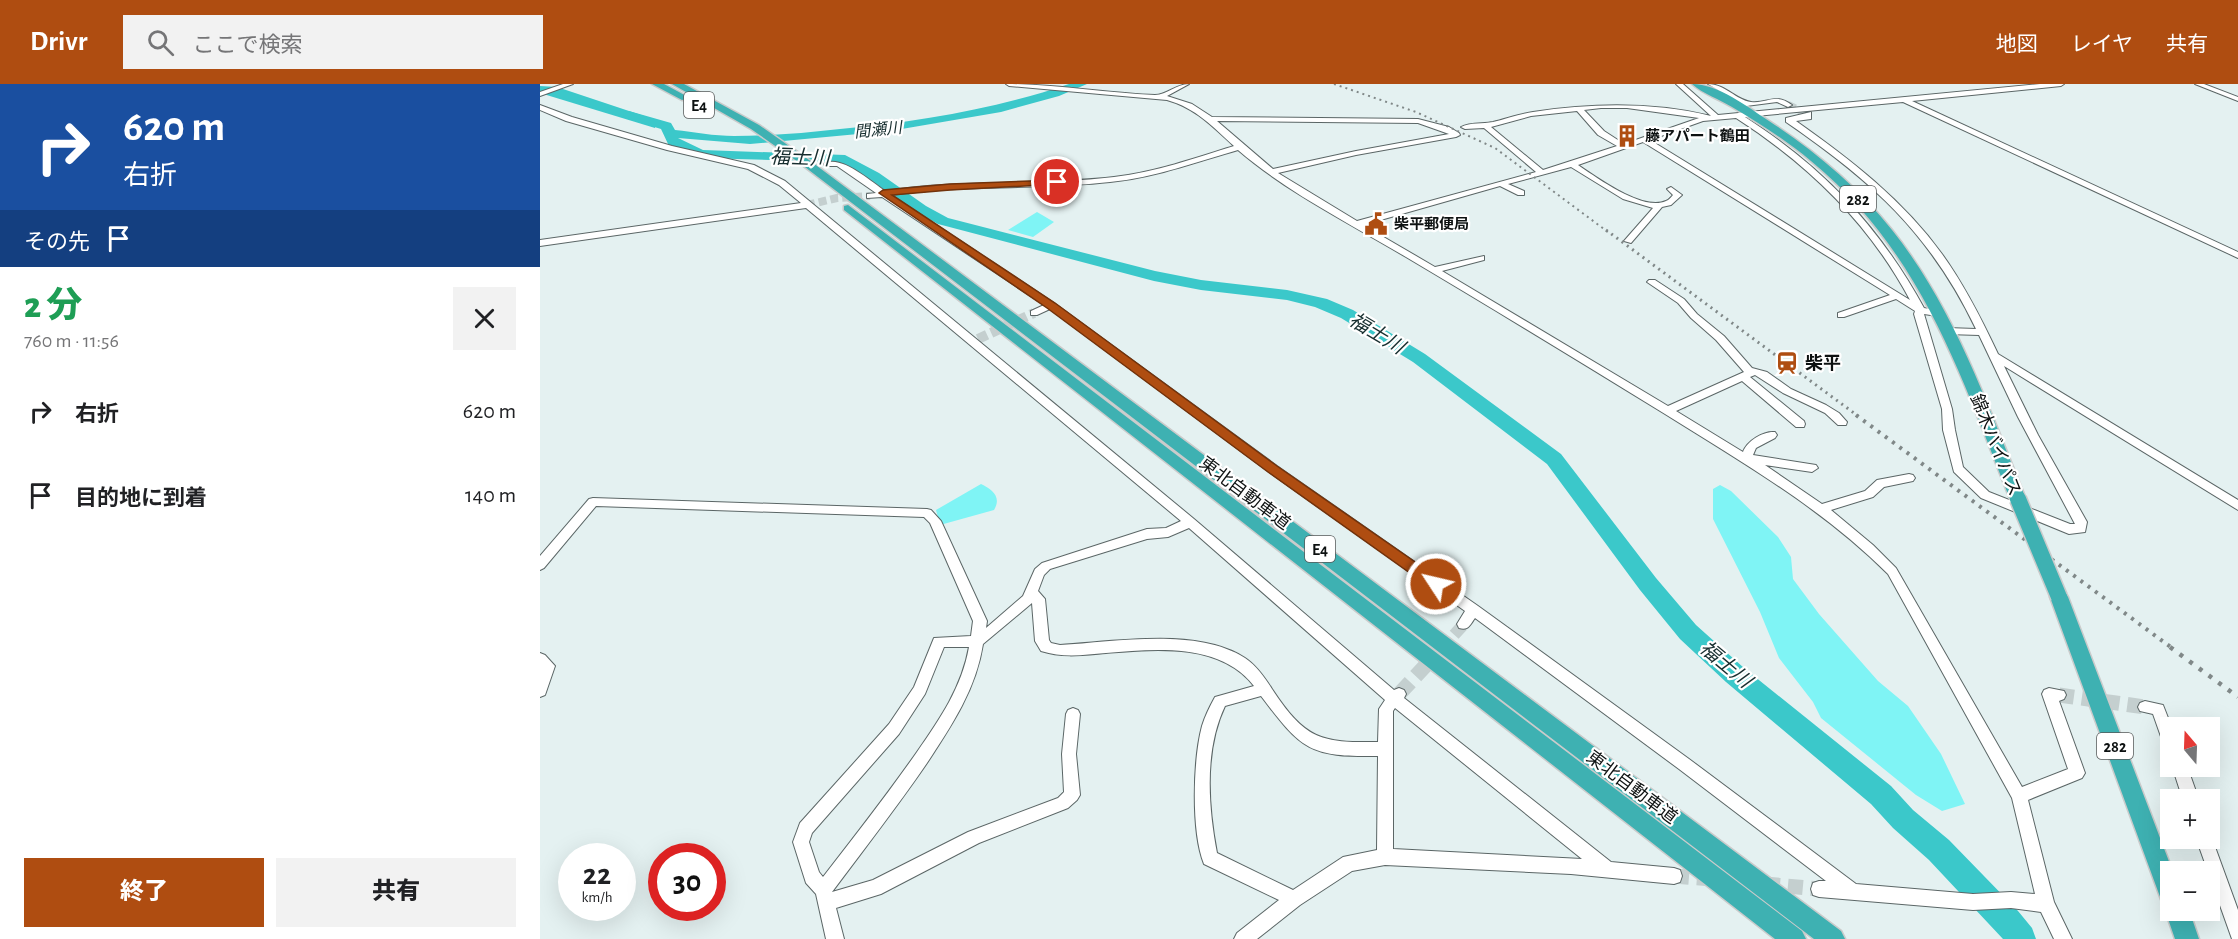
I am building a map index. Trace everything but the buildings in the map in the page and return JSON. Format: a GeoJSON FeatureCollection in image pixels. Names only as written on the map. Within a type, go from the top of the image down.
{"type":"FeatureCollection","features":[{"type":"Feature","properties":{"kind":"highway","name":"東北自動車道"},"geometry":{"type":"LineString","coordinates":[[657,84],[739,129],[787,163],[1120,416],[1362,607],[1794,939]]}},
{"type":"Feature","properties":{"kind":"highway","name":"東北自動車道"},"geometry":{"type":"LineString","coordinates":[[677,84],[755,127],[805,162],[1833,939]]}},
{"type":"Feature","properties":{"kind":"highway","name":"錦木バイパス"},"geometry":{"type":"LineString","coordinates":[[1697,84],[1742,114],[1802,148],[1863,203],[1909,261],[1947,331],[2059,597],[2160,867]]}},
{"type":"Feature","properties":{"kind":"highway"},"geometry":{"type":"LineString","coordinates":[[2181,921],[2187,939]]}},
{"type":"Feature","properties":{"kind":"street"},"geometry":{"type":"LineString","coordinates":[[540,94],[570,84]]}},
{"type":"Feature","properties":{"kind":"street"},"geometry":{"type":"LineString","coordinates":[[1009,84],[1159,98],[1189,104],[1211,119],[1239,147],[1293,187],[1667,411],[1822,508],[1870,547],[1892,571],[2019,796],[2046,904],[2063,939]]}},
{"type":"Feature","properties":{"kind":"street"},"geometry":{"type":"LineString","coordinates":[[1080,91],[1099,84]]}},
{"type":"Feature","properties":{"kind":"street"},"geometry":{"type":"LineString","coordinates":[[1159,98],[1186,84]]}},
{"type":"Feature","properties":{"kind":"street"},"geometry":{"type":"LineString","coordinates":[[1679,84],[1713,117]]}},
{"type":"Feature","properties":{"kind":"street"},"geometry":{"type":"LineString","coordinates":[[1711,84],[1749,105],[1778,100],[1788,105]]}},
{"type":"Feature","properties":{"kind":"street"},"geometry":{"type":"LineString","coordinates":[[1356,224],[1393,212],[1573,165],[1713,117],[2061,84]]}},
{"type":"Feature","properties":{"kind":"street"},"geometry":{"type":"LineString","coordinates":[[2198,84],[2238,99]]}},
{"type":"Feature","properties":{"kind":"street"},"geometry":{"type":"LineString","coordinates":[[1904,99],[2238,255]]}},
{"type":"Feature","properties":{"kind":"street"},"geometry":{"type":"LineString","coordinates":[[1465,127],[1486,126],[1531,114],[1601,106],[1627,106],[1713,117]]}},
{"type":"Feature","properties":{"kind":"street"},"geometry":{"type":"LineString","coordinates":[[540,107],[568,119],[670,148],[752,167],[782,183],[975,340],[1607,869]]}},
{"type":"Feature","properties":{"kind":"street"},"geometry":{"type":"LineString","coordinates":[[1580,110],[1601,133],[1624,147]]}},
{"type":"Feature","properties":{"kind":"street"},"geometry":{"type":"LineString","coordinates":[[1742,114],[1788,150],[1848,203],[1892,259],[1920,310],[1919,314],[1947,409],[1958,470],[1985,495],[2068,529],[2081,529],[2081,522],[2006,382],[1984,332],[1955,280],[1910,220],[1848,162],[1789,120],[1808,117],[1808,114]]}},
{"type":"Feature","properties":{"kind":"street"},"geometry":{"type":"LineString","coordinates":[[1211,119],[1418,121],[1446,129],[1456,135],[1356,153],[1271,172]]}},
{"type":"Feature","properties":{"kind":"street"},"geometry":{"type":"LineString","coordinates":[[1486,126],[1542,173]]}},
{"type":"Feature","properties":{"kind":"street"},"geometry":{"type":"LineString","coordinates":[[1644,139],[1920,310],[1937,313]]}},
{"type":"Feature","properties":{"kind":"street"},"geometry":{"type":"LineString","coordinates":[[870,196],[914,189],[1112,180],[1148,174],[1239,147]]}},
{"type":"Feature","properties":{"kind":"street"},"geometry":{"type":"LineString","coordinates":[[827,164],[839,164],[1051,305],[1273,469],[1473,610],[1684,764],[1851,890]]}},
{"type":"Feature","properties":{"kind":"street"},"geometry":{"type":"LineString","coordinates":[[1573,165],[1624,196],[1658,207]]}},
{"type":"Feature","properties":{"kind":"street"},"geometry":{"type":"LineString","coordinates":[[1501,184],[1521,193]]}},
{"type":"Feature","properties":{"kind":"street"},"geometry":{"type":"LineString","coordinates":[[1628,242],[1658,207],[1675,200],[1678,195],[1671,189]]}},
{"type":"Feature","properties":{"kind":"street"},"geometry":{"type":"LineString","coordinates":[[540,243],[807,205]]}},
{"type":"Feature","properties":{"kind":"street"},"geometry":{"type":"LineString","coordinates":[[1433,270],[1481,258]]}},
{"type":"Feature","properties":{"kind":"street"},"geometry":{"type":"LineString","coordinates":[[1652,282],[1681,301],[1694,316],[1720,338],[1746,373],[1800,424]]}},
{"type":"Feature","properties":{"kind":"street"},"geometry":{"type":"LineString","coordinates":[[1841,315],[1897,296]]}},
{"type":"Feature","properties":{"kind":"street"},"geometry":{"type":"LineString","coordinates":[[1034,313],[1051,305]]}},
{"type":"Feature","properties":{"kind":"street"},"geometry":{"type":"LineString","coordinates":[[1947,331],[1984,332]]}},
{"type":"Feature","properties":{"kind":"street"},"geometry":{"type":"LineString","coordinates":[[1994,355],[2238,506]]}},
{"type":"Feature","properties":{"kind":"street"},"geometry":{"type":"LineString","coordinates":[[1667,411],[1746,373],[1762,373],[1789,392],[1831,410],[1842,422]]}},
{"type":"Feature","properties":{"kind":"street"},"geometry":{"type":"LineString","coordinates":[[1742,458],[1748,454],[1751,446],[1772,435]]}},
{"type":"Feature","properties":{"kind":"street"},"geometry":{"type":"LineString","coordinates":[[1742,458],[1812,468]]}},
{"type":"Feature","properties":{"kind":"street"},"geometry":{"type":"LineString","coordinates":[[1822,508],[1869,494],[1881,483],[1909,478]]}},
{"type":"Feature","properties":{"kind":"street"},"geometry":{"type":"LineString","coordinates":[[540,565],[593,502],[927,513],[935,521],[980,621],[973,665],[954,710],[825,896]]}},
{"type":"Feature","properties":{"kind":"street"},"geometry":{"type":"LineString","coordinates":[[835,939],[825,896],[812,877],[801,842],[806,828],[894,729],[920,690],[939,642],[977,641],[1028,599],[1039,572],[1046,566],[1147,534],[1168,532],[1190,522]]}},
{"type":"Feature","properties":{"kind":"street"},"geometry":{"type":"LineString","coordinates":[[1030,592],[1038,599],[1042,642],[1046,647],[1060,651],[1178,644],[1210,651],[1237,661],[1265,689],[1300,734],[1310,741],[1336,747],[1385,749]]}},
{"type":"Feature","properties":{"kind":"street"},"geometry":{"type":"LineString","coordinates":[[1464,624],[1473,610]]}},
{"type":"Feature","properties":{"kind":"street"},"geometry":{"type":"LineString","coordinates":[[540,659],[548,666],[540,691]]}},
{"type":"Feature","properties":{"kind":"street"},"geometry":{"type":"LineString","coordinates":[[1265,689],[1220,701],[1209,726],[1203,786],[1208,847],[1210,858],[1294,899]]}},
{"type":"Feature","properties":{"kind":"street"},"geometry":{"type":"LineString","coordinates":[[2019,796],[2077,773],[2049,694],[2060,695]]}},
{"type":"Feature","properties":{"kind":"street"},"geometry":{"type":"LineString","coordinates":[[1385,857],[1386,709],[1397,695]]}},
{"type":"Feature","properties":{"kind":"street"},"geometry":{"type":"LineString","coordinates":[[2145,707],[2158,709],[2161,717]]}},
{"type":"Feature","properties":{"kind":"street"},"geometry":{"type":"LineString","coordinates":[[825,896],[875,888],[974,837],[1063,803],[1072,795],[1069,754],[1072,714]]}},
{"type":"Feature","properties":{"kind":"street"},"geometry":{"type":"LineString","coordinates":[[2208,849],[2238,933]]}},
{"type":"Feature","properties":{"kind":"street"},"geometry":{"type":"LineString","coordinates":[[1243,939],[1294,899],[1349,863],[1385,857],[1607,869],[1674,876]]}},
{"type":"Feature","properties":{"kind":"street"},"geometry":{"type":"LineString","coordinates":[[1819,889],[1973,902],[2012,900],[2046,904]]}},
{"type":"Feature","properties":{"kind":"shaded area"},"geometry":{"type":"Polygon","coordinates":[[[540,86],[557,87],[656,120],[655,128],[540,93],[540,86]]]}},
{"type":"Feature","properties":{"kind":"shaded area"},"geometry":{"type":"Polygon","coordinates":[[[1037,212],[1054,222],[1033,237],[1008,230],[1037,212]]]}},
{"type":"Feature","properties":{"kind":"shaded area"},"geometry":{"type":"Polygon","coordinates":[[[981,484],[995,494],[997,501],[994,510],[940,525],[936,510],[981,484]]]}},
{"type":"Feature","properties":{"kind":"shaded area"},"geometry":{"type":"Polygon","coordinates":[[[1720,485],[1731,491],[1778,537],[1791,557],[1793,579],[1819,614],[1878,681],[1908,706],[1941,754],[1965,804],[1942,811],[1916,795],[1821,718],[1813,702],[1779,658],[1760,612],[1713,519],[1713,489],[1720,485]]]}},
{"type":"Feature","properties":{"kind":"waterway","name":"間瀬川"},"geometry":{"type":"LineString","coordinates":[[671,134],[726,140],[750,140],[862,131],[918,124],[1001,108],[1081,84]]}},
{"type":"Feature","properties":{"kind":"waterway","name":"福士川"},"geometry":{"type":"LineString","coordinates":[[629,115],[666,126],[674,143],[701,154],[840,158],[874,176],[921,209],[943,221],[1154,276],[1201,285],[1287,295],[1321,303],[1347,314],[1419,358],[1554,459],[1648,584],[1688,632],[1735,675],[1881,795],[1903,819],[1939,850],[2008,921],[2021,939]]}},
{"type":"Feature","properties":{"kind":"tunnel"},"geometry":{"type":"LineString","coordinates":[[1788,105],[1808,114]]}},
{"type":"Feature","properties":{"kind":"tunnel"},"geometry":{"type":"LineString","coordinates":[[807,205],[837,198],[870,196]]}},
{"type":"Feature","properties":{"kind":"tunnel"},"geometry":{"type":"LineString","coordinates":[[978,339],[1034,313]]}},
{"type":"Feature","properties":{"kind":"tunnel"},"geometry":{"type":"LineString","coordinates":[[1442,648],[1464,624]]}},
{"type":"Feature","properties":{"kind":"tunnel"},"geometry":{"type":"LineString","coordinates":[[1400,693],[1443,647]]}},
{"type":"Feature","properties":{"kind":"tunnel"},"geometry":{"type":"LineString","coordinates":[[2059,695],[2145,707]]}},
{"type":"Feature","properties":{"kind":"tunnel"},"geometry":{"type":"LineString","coordinates":[[1674,876],[1712,879]]}},
{"type":"Feature","properties":{"kind":"tunnel"},"geometry":{"type":"LineString","coordinates":[[1765,884],[1819,889]]}},
{"type":"Feature","properties":{"kind":"railway"},"geometry":{"type":"LineString","coordinates":[[1334,84],[1416,112],[1495,148],[1608,232]]}},
{"type":"Feature","properties":{"kind":"railway"},"geometry":{"type":"LineString","coordinates":[[1606,230],[1858,416]]}},
{"type":"Feature","properties":{"kind":"railway"},"geometry":{"type":"LineString","coordinates":[[1856,415],[2172,648]]}},
{"type":"Feature","properties":{"kind":"railway"},"geometry":{"type":"LineString","coordinates":[[2170,647],[2238,697]]}},
{"type":"Feature","properties":{"kind":"place","name":"藤アパート鶴田"},"geometry":{"type":"Point","coordinates":[1627,136]}},
{"type":"Feature","properties":{"kind":"place","name":"柴平郵便局"},"geometry":{"type":"Point","coordinates":[1376,224]}},
{"type":"Feature","properties":{"kind":"place","name":"柴平"},"geometry":{"type":"Point","coordinates":[1787,363]}},
{"type":"Feature","properties":{"kind":"route"},"geometry":{"type":"LineString","coordinates":[[1057,182],[914,189],[883,193],[1051,305],[1273,469],[1436,584]]}}]}
